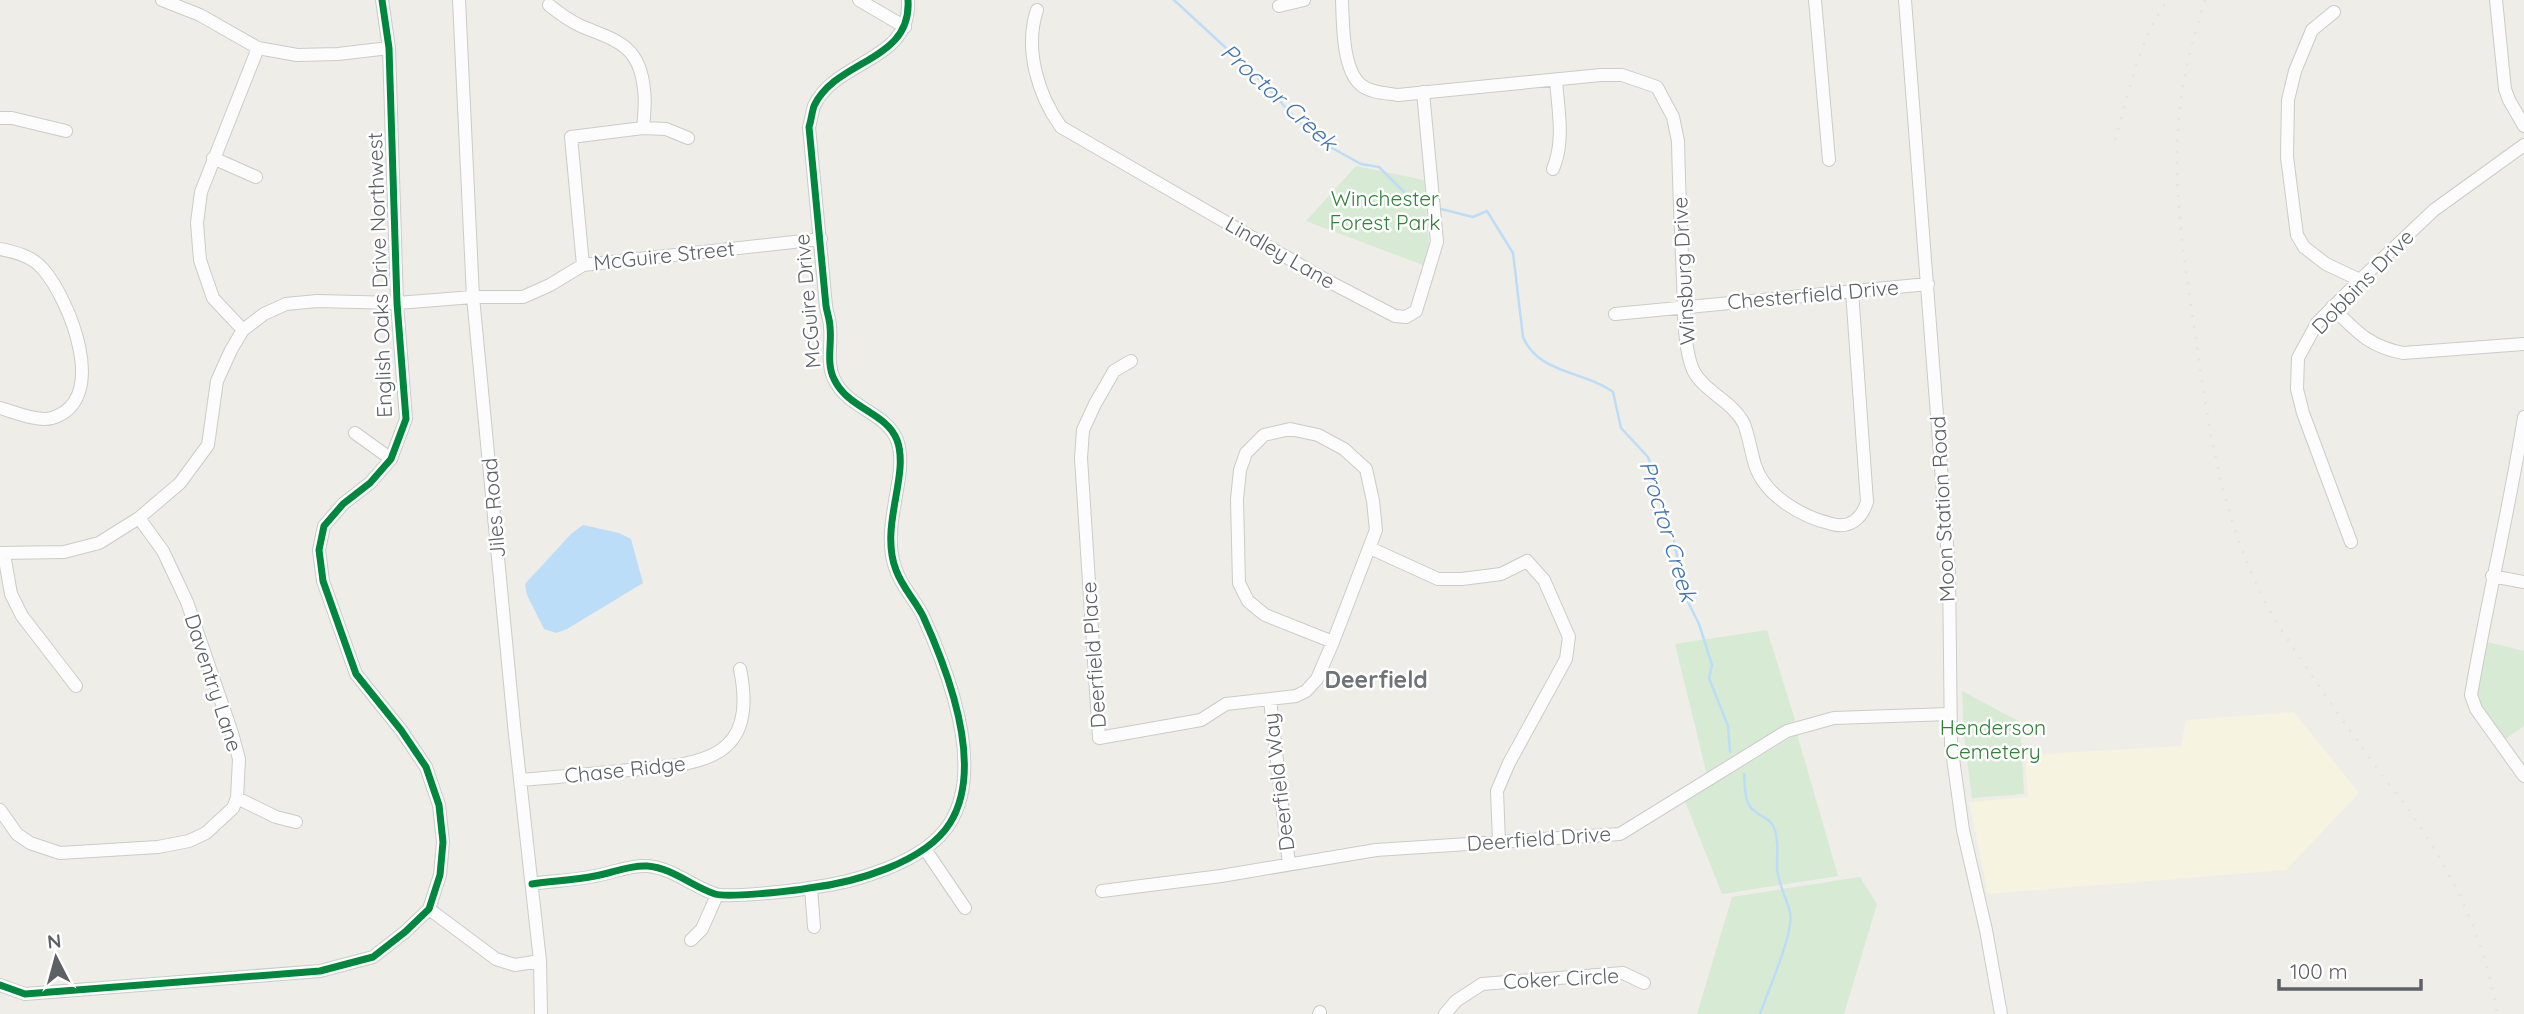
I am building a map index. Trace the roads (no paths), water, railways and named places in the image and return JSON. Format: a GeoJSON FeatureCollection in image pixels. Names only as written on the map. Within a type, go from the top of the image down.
{"type":"FeatureCollection","features":[{"type":"Feature","properties":{"kind":"street"},"geometry":{"type":"LineString","coordinates":[[162,0],[200,15],[258,48],[297,55],[338,54],[389,48]]}},
{"type":"Feature","properties":{"kind":"street","name":"English Oaks Drive Northwest"},"geometry":{"type":"LineString","coordinates":[[0,985],[24,994],[320,971],[373,957],[429,909],[440,875],[443,842],[439,805],[426,767],[401,730],[356,674],[323,581],[319,550],[324,526],[343,504],[370,483],[391,459],[406,419],[397,303],[389,48],[382,0]]}},
{"type":"Feature","properties":{"kind":"street","name":"Jiles Road"},"geometry":{"type":"LineString","coordinates":[[459,0],[473,297],[540,961],[541,1014]]}},
{"type":"Feature","properties":{"kind":"street"},"geometry":{"type":"LineString","coordinates":[[859,0],[905,27],[908,0]]}},
{"type":"Feature","properties":{"kind":"street"},"geometry":{"type":"LineString","coordinates":[[1279,5],[1304,0]]}},
{"type":"Feature","properties":{"kind":"street","name":"Winsburg Drive"},"geometry":{"type":"LineString","coordinates":[[1342,0],[1344,39],[1350,67],[1360,84],[1378,92],[1398,94],[1622,75],[1657,87],[1673,117],[1678,141],[1684,307],[1689,359],[1704,384],[1737,413],[1743,423],[1755,464],[1770,492],[1823,522],[1838,526],[1847,525],[1861,515],[1867,502],[1853,291]]}},
{"type":"Feature","properties":{"kind":"street"},"geometry":{"type":"LineString","coordinates":[[1815,0],[1829,160]]}},
{"type":"Feature","properties":{"kind":"street","name":"Moon Station Road"},"geometry":{"type":"LineString","coordinates":[[1905,0],[1949,570],[1948,714],[1963,830],[1986,930],[2001,1014]]}},
{"type":"Feature","properties":{"kind":"street"},"geometry":{"type":"LineString","coordinates":[[2496,0],[2505,89],[2524,126]]}},
{"type":"Feature","properties":{"kind":"street"},"geometry":{"type":"LineString","coordinates":[[549,5],[564,17],[627,46],[633,53],[644,90],[643,128]]}},
{"type":"Feature","properties":{"kind":"street","name":"Lindley Lane"},"geometry":{"type":"LineString","coordinates":[[1037,10],[1031,27],[1032,52],[1040,88],[1052,115],[1061,127],[1314,273],[1395,316],[1406,317],[1416,311],[1437,242],[1423,92]]}},
{"type":"Feature","properties":{"kind":"street"},"geometry":{"type":"LineString","coordinates":[[2334,12],[2312,30],[2295,71],[2288,100],[2287,157],[2300,241],[2326,264],[2360,280]]}},
{"type":"Feature","properties":{"kind":"street","name":"McGuire Drive"},"geometry":{"type":"LineString","coordinates":[[717,895],[811,888],[868,876],[925,849],[949,824],[962,796],[965,755],[951,688],[922,615],[897,573],[890,549],[891,520],[899,468],[897,439],[880,419],[848,398],[832,376],[831,328],[826,306],[809,128],[815,105],[832,83],[884,51],[905,27]]}},
{"type":"Feature","properties":{"kind":"street"},"geometry":{"type":"LineString","coordinates":[[76,686],[22,616],[11,594],[2,554],[64,552],[99,543],[139,519],[180,483],[208,445],[217,381],[243,330],[213,298],[200,260],[198,213],[201,192],[213,159],[258,48]]}},
{"type":"Feature","properties":{"kind":"street"},"geometry":{"type":"LineString","coordinates":[[1553,169],[1560,142],[1556,80]]}},
{"type":"Feature","properties":{"kind":"street"},"geometry":{"type":"LineString","coordinates":[[0,118],[12,118],[66,131]]}},
{"type":"Feature","properties":{"kind":"street"},"geometry":{"type":"LineString","coordinates":[[583,265],[571,136],[643,128],[666,129],[688,138]]}},
{"type":"Feature","properties":{"kind":"street","name":"Dobbins Drive"},"geometry":{"type":"LineString","coordinates":[[2351,542],[2303,413],[2296,373],[2301,351],[2317,323],[2332,307],[2434,210],[2524,145]]}},
{"type":"Feature","properties":{"kind":"street"},"geometry":{"type":"LineString","coordinates":[[213,159],[256,177]]}},
{"type":"Feature","properties":{"kind":"street","name":"McGuire Street"},"geometry":{"type":"LineString","coordinates":[[243,330],[264,314],[286,304],[397,303],[473,297],[523,297],[550,285],[583,265],[821,239]]}},
{"type":"Feature","properties":{"kind":"street"},"geometry":{"type":"LineString","coordinates":[[0,248],[19,252],[41,267],[60,294],[72,322],[83,374],[80,395],[65,411],[51,419],[0,408]]}},
{"type":"Feature","properties":{"kind":"street","name":"Chesterfield Drive"},"geometry":{"type":"LineString","coordinates":[[1615,314],[1928,284]]}},
{"type":"Feature","properties":{"kind":"street"},"geometry":{"type":"LineString","coordinates":[[2332,307],[2368,342],[2403,354],[2524,344]]}},
{"type":"Feature","properties":{"kind":"street","name":"Deerfield Place"},"geometry":{"type":"LineString","coordinates":[[1131,361],[1114,371],[1083,429],[1081,458],[1099,738],[1201,720],[1226,704],[1296,696],[1306,691],[1317,679],[1333,642],[1376,530],[1366,469],[1344,450],[1318,435],[1290,429],[1264,435],[1246,453],[1240,470],[1237,499],[1239,583],[1248,601],[1265,615],[1333,642]]}},
{"type":"Feature","properties":{"kind":"street"},"geometry":{"type":"LineString","coordinates":[[2524,418],[2471,695],[2476,709],[2524,776]]}},
{"type":"Feature","properties":{"kind":"street"},"geometry":{"type":"LineString","coordinates":[[355,433],[391,459]]}},
{"type":"Feature","properties":{"kind":"street","name":"Daventry Lane"},"geometry":{"type":"LineString","coordinates":[[139,519],[163,551],[187,602],[239,759],[237,798]]}},
{"type":"Feature","properties":{"kind":"street"},"geometry":{"type":"LineString","coordinates":[[1370,548],[1438,579],[1501,574],[1527,561],[1545,580],[1569,637],[1566,659],[1508,763],[1497,791],[1499,842]]}},
{"type":"Feature","properties":{"kind":"street"},"geometry":{"type":"LineString","coordinates":[[2492,576],[2524,582]]}},
{"type":"Feature","properties":{"kind":"street","name":"Chase Ridge"},"geometry":{"type":"LineString","coordinates":[[521,780],[680,766],[708,759],[720,752],[737,731],[744,708],[745,692],[740,669]]}},
{"type":"Feature","properties":{"kind":"street","name":"Deerfield Way"},"geometry":{"type":"LineString","coordinates":[[1270,700],[1289,864]]}},
{"type":"Feature","properties":{"kind":"street","name":"Deerfield Drive"},"geometry":{"type":"LineString","coordinates":[[1102,891],[1221,876],[1376,850],[1620,834],[1779,734],[1823,720],[1948,714]]}},
{"type":"Feature","properties":{"kind":"street"},"geometry":{"type":"LineString","coordinates":[[0,810],[17,834],[30,843],[60,853],[158,847],[189,841],[205,833],[222,818],[233,808],[237,798],[276,817],[296,822]]}},
{"type":"Feature","properties":{"kind":"street"},"geometry":{"type":"LineString","coordinates":[[925,849],[965,908]]}},
{"type":"Feature","properties":{"kind":"street"},"geometry":{"type":"LineString","coordinates":[[532,884],[596,876],[629,866],[649,866],[673,872],[717,895],[702,929],[691,940]]}},
{"type":"Feature","properties":{"kind":"street"},"geometry":{"type":"LineString","coordinates":[[811,888],[814,927]]}},
{"type":"Feature","properties":{"kind":"street"},"geometry":{"type":"LineString","coordinates":[[429,909],[496,959],[515,965],[540,961]]}},
{"type":"Feature","properties":{"kind":"street","name":"Coker Circle"},"geometry":{"type":"LineString","coordinates":[[1445,1014],[1457,1001],[1482,984],[1623,973],[1644,983]]}},
{"type":"Feature","properties":{"kind":"water"},"geometry":{"type":"Polygon","coordinates":[[[583,525],[619,533],[631,539],[643,583],[556,633],[544,629],[527,595],[525,584],[571,534],[583,525]]]}},
{"type":"Feature","properties":{"kind":"waterway","name":"Proctor Creek"},"geometry":{"type":"LineString","coordinates":[[1174,0],[1265,84],[1293,116],[1323,143],[1361,164],[1379,167],[1410,198],[1426,203]]}},
{"type":"Feature","properties":{"kind":"waterway","name":"Proctor Creek"},"geometry":{"type":"LineString","coordinates":[[1441,209],[1473,217],[1487,211],[1513,253],[1523,337],[1530,349],[1551,365],[1613,392],[1621,428],[1648,457],[1657,482],[1662,513],[1674,540],[1679,584],[1699,624],[1712,665],[1709,678],[1728,726],[1730,752]]}},
{"type":"Feature","properties":{"kind":"waterway","name":"Proctor Creek"},"geometry":{"type":"LineString","coordinates":[[1744,774],[1747,802],[1755,812],[1770,822],[1775,830],[1777,872],[1790,912],[1785,947],[1760,1014]]}},
{"type":"Feature","properties":{"kind":"railway"},"geometry":{"type":"LineString","coordinates":[[2115,140],[2142,49],[2168,0]]}},
{"type":"Feature","properties":{"kind":"railway"},"geometry":{"type":"LineString","coordinates":[[2205,0],[2181,96],[2177,154],[2187,277],[2206,405],[2221,482],[2245,558],[2281,629],[2411,813],[2454,884],[2485,960],[2497,1014]]}},
{"type":"Feature","properties":{"kind":"district","name":"Deerfield"},"geometry":{"type":"Point","coordinates":[1376,680]}},
{"type":"Feature","properties":{"kind":"park label","name":"Winchester Forest Park"},"geometry":{"type":"Point","coordinates":[1385,211]}},
{"type":"Feature","properties":{"kind":"park label","name":"Henderson Cemetery"},"geometry":{"type":"Point","coordinates":[1993,740]}}]}
